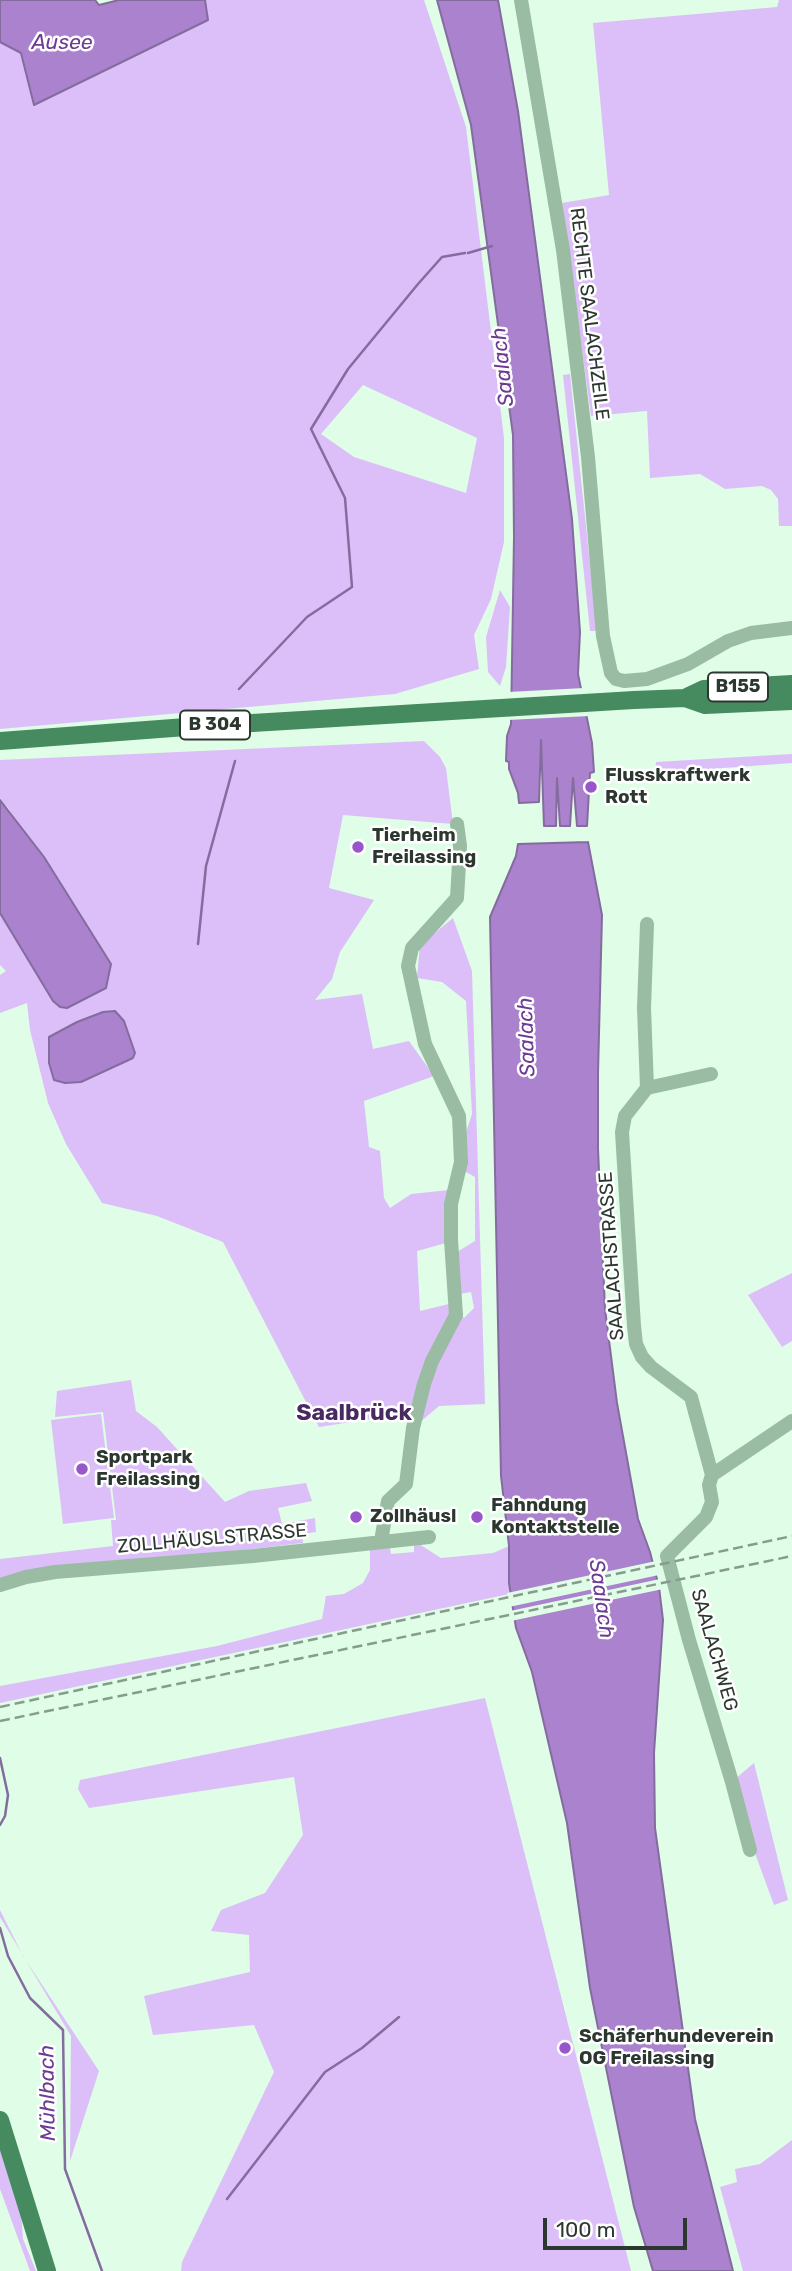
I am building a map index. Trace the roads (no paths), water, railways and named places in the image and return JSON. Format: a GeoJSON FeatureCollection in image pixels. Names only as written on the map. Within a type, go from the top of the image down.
{"type":"FeatureCollection","features":[{"type":"Feature","properties":{"kind":"main road","name":"B155"},"geometry":{"type":"LineString","coordinates":[[685,698],[704,688],[792,684]]}},
{"type":"Feature","properties":{"kind":"main road","name":"B155"},"geometry":{"type":"LineString","coordinates":[[545,705],[685,698],[705,705],[792,701]]}},
{"type":"Feature","properties":{"kind":"main road","name":"B 304"},"geometry":{"type":"LineString","coordinates":[[0,741],[545,705]]}},
{"type":"Feature","properties":{"kind":"main road"},"geometry":{"type":"LineString","coordinates":[[0,2120],[47,2271]]}},
{"type":"Feature","properties":{"kind":"street","name":"RECHTE SAALACHZEILE"},"geometry":{"type":"LineString","coordinates":[[521,0],[563,250],[588,457],[603,636],[611,673],[616,679],[624,681],[647,679],[688,664],[728,641],[751,633],[792,628]]}},
{"type":"Feature","properties":{"kind":"street"},"geometry":{"type":"LineString","coordinates":[[381,1541],[388,1501],[405,1485],[413,1428],[424,1384],[432,1361],[456,1315],[451,1204],[461,1162],[459,1116],[425,1044],[408,966],[412,947],[457,898],[460,846],[457,824]]}},
{"type":"Feature","properties":{"kind":"street"},"geometry":{"type":"LineString","coordinates":[[647,924],[644,1021],[647,1088],[710,1074]]}},
{"type":"Feature","properties":{"kind":"street","name":"SAALACHSTRASSE"},"geometry":{"type":"LineString","coordinates":[[647,1088],[625,1116],[622,1132],[636,1344],[651,1367],[691,1397],[712,1475]]}},
{"type":"Feature","properties":{"kind":"street"},"geometry":{"type":"LineString","coordinates":[[712,1475],[792,1421]]}},
{"type":"Feature","properties":{"kind":"street","name":"SAALACHWEG"},"geometry":{"type":"LineString","coordinates":[[712,1475],[709,1485],[712,1502],[706,1517],[667,1556],[750,1850]]}},
{"type":"Feature","properties":{"kind":"street","name":"ZOLLHÄUSLSTRASSE"},"geometry":{"type":"LineString","coordinates":[[0,1585],[55,1572],[429,1538]]}},
{"type":"Feature","properties":{"kind":"water","name":"Ausee"},"geometry":{"type":"Polygon","coordinates":[[[0,0],[95,0],[99,5],[119,0],[205,0],[208,20],[34,105],[21,53],[0,42],[0,0]]]}},
{"type":"Feature","properties":{"kind":"water"},"geometry":{"type":"Polygon","coordinates":[[[437,0],[498,0],[518,111],[572,519],[580,632],[578,674],[592,743],[594,772],[590,773],[587,826],[577,826],[573,778],[570,826],[560,826],[557,778],[556,826],[544,826],[541,740],[539,802],[519,803],[509,762],[506,761],[507,736],[511,724],[513,435],[471,125],[437,0]]]}},
{"type":"Feature","properties":{"kind":"water"},"geometry":{"type":"Polygon","coordinates":[[[0,800],[44,857],[111,964],[106,988],[67,1008],[60,1007],[53,1001],[0,913],[0,800]]]}},
{"type":"Feature","properties":{"kind":"water","name":"Saalach"},"geometry":{"type":"Polygon","coordinates":[[[588,842],[602,915],[598,1149],[605,1309],[617,1403],[638,1519],[659,1587],[663,1620],[654,1753],[655,1828],[695,2119],[733,2271],[653,2271],[634,2207],[590,1988],[567,1823],[532,1672],[516,1628],[509,1583],[509,1546],[501,1476],[490,917],[516,856],[518,844],[588,842]]]}},
{"type":"Feature","properties":{"kind":"water"},"geometry":{"type":"Polygon","coordinates":[[[115,1011],[124,1021],[135,1053],[133,1058],[81,1082],[65,1083],[54,1080],[49,1063],[49,1037],[77,1022],[103,1012],[115,1011]]]}},
{"type":"Feature","properties":{"kind":"waterway"},"geometry":{"type":"LineString","coordinates":[[468,253],[492,246]]}},
{"type":"Feature","properties":{"kind":"waterway"},"geometry":{"type":"LineString","coordinates":[[239,689],[307,617],[352,587],[345,498],[311,429],[348,369],[418,284],[442,257],[465,253]]}},
{"type":"Feature","properties":{"kind":"waterway"},"geometry":{"type":"LineString","coordinates":[[198,944],[206,866],[235,761]]}},
{"type":"Feature","properties":{"kind":"waterway","name":"Mühlbach"},"geometry":{"type":"LineString","coordinates":[[0,1758],[8,1795],[5,1816],[0,1825]]}},
{"type":"Feature","properties":{"kind":"waterway","name":"Mühlbach"},"geometry":{"type":"LineString","coordinates":[[0,1928],[8,1956],[30,1998],[63,2030],[65,2169],[102,2271]]}},
{"type":"Feature","properties":{"kind":"waterway"},"geometry":{"type":"LineString","coordinates":[[227,2199],[325,2072],[362,2048],[399,2017]]}},
{"type":"Feature","properties":{"kind":"railway"},"geometry":{"type":"LineString","coordinates":[[0,1707],[792,1536]]}},
{"type":"Feature","properties":{"kind":"railway"},"geometry":{"type":"LineString","coordinates":[[0,1721],[792,1556]]}},
{"type":"Feature","properties":{"kind":"place","name":"Flusskraftwerk Rott"},"geometry":{"type":"Point","coordinates":[591,787]}},
{"type":"Feature","properties":{"kind":"place","name":"Tierheim Freilassing"},"geometry":{"type":"Point","coordinates":[358,847]}},
{"type":"Feature","properties":{"kind":"place","name":"Sportpark Freilassing"},"geometry":{"type":"Point","coordinates":[82,1469]}},
{"type":"Feature","properties":{"kind":"place","name":"Zollhäusl"},"geometry":{"type":"Point","coordinates":[356,1517]}},
{"type":"Feature","properties":{"kind":"place","name":"Fahndung Kontaktstelle"},"geometry":{"type":"Point","coordinates":[477,1517]}},
{"type":"Feature","properties":{"kind":"place","name":"Schäferhundeverein OG Freilassing"},"geometry":{"type":"Point","coordinates":[565,2048]}},
{"type":"Feature","properties":{"kind":"district","name":"Saalbrück"},"geometry":{"type":"Point","coordinates":[354,1413]}}]}
